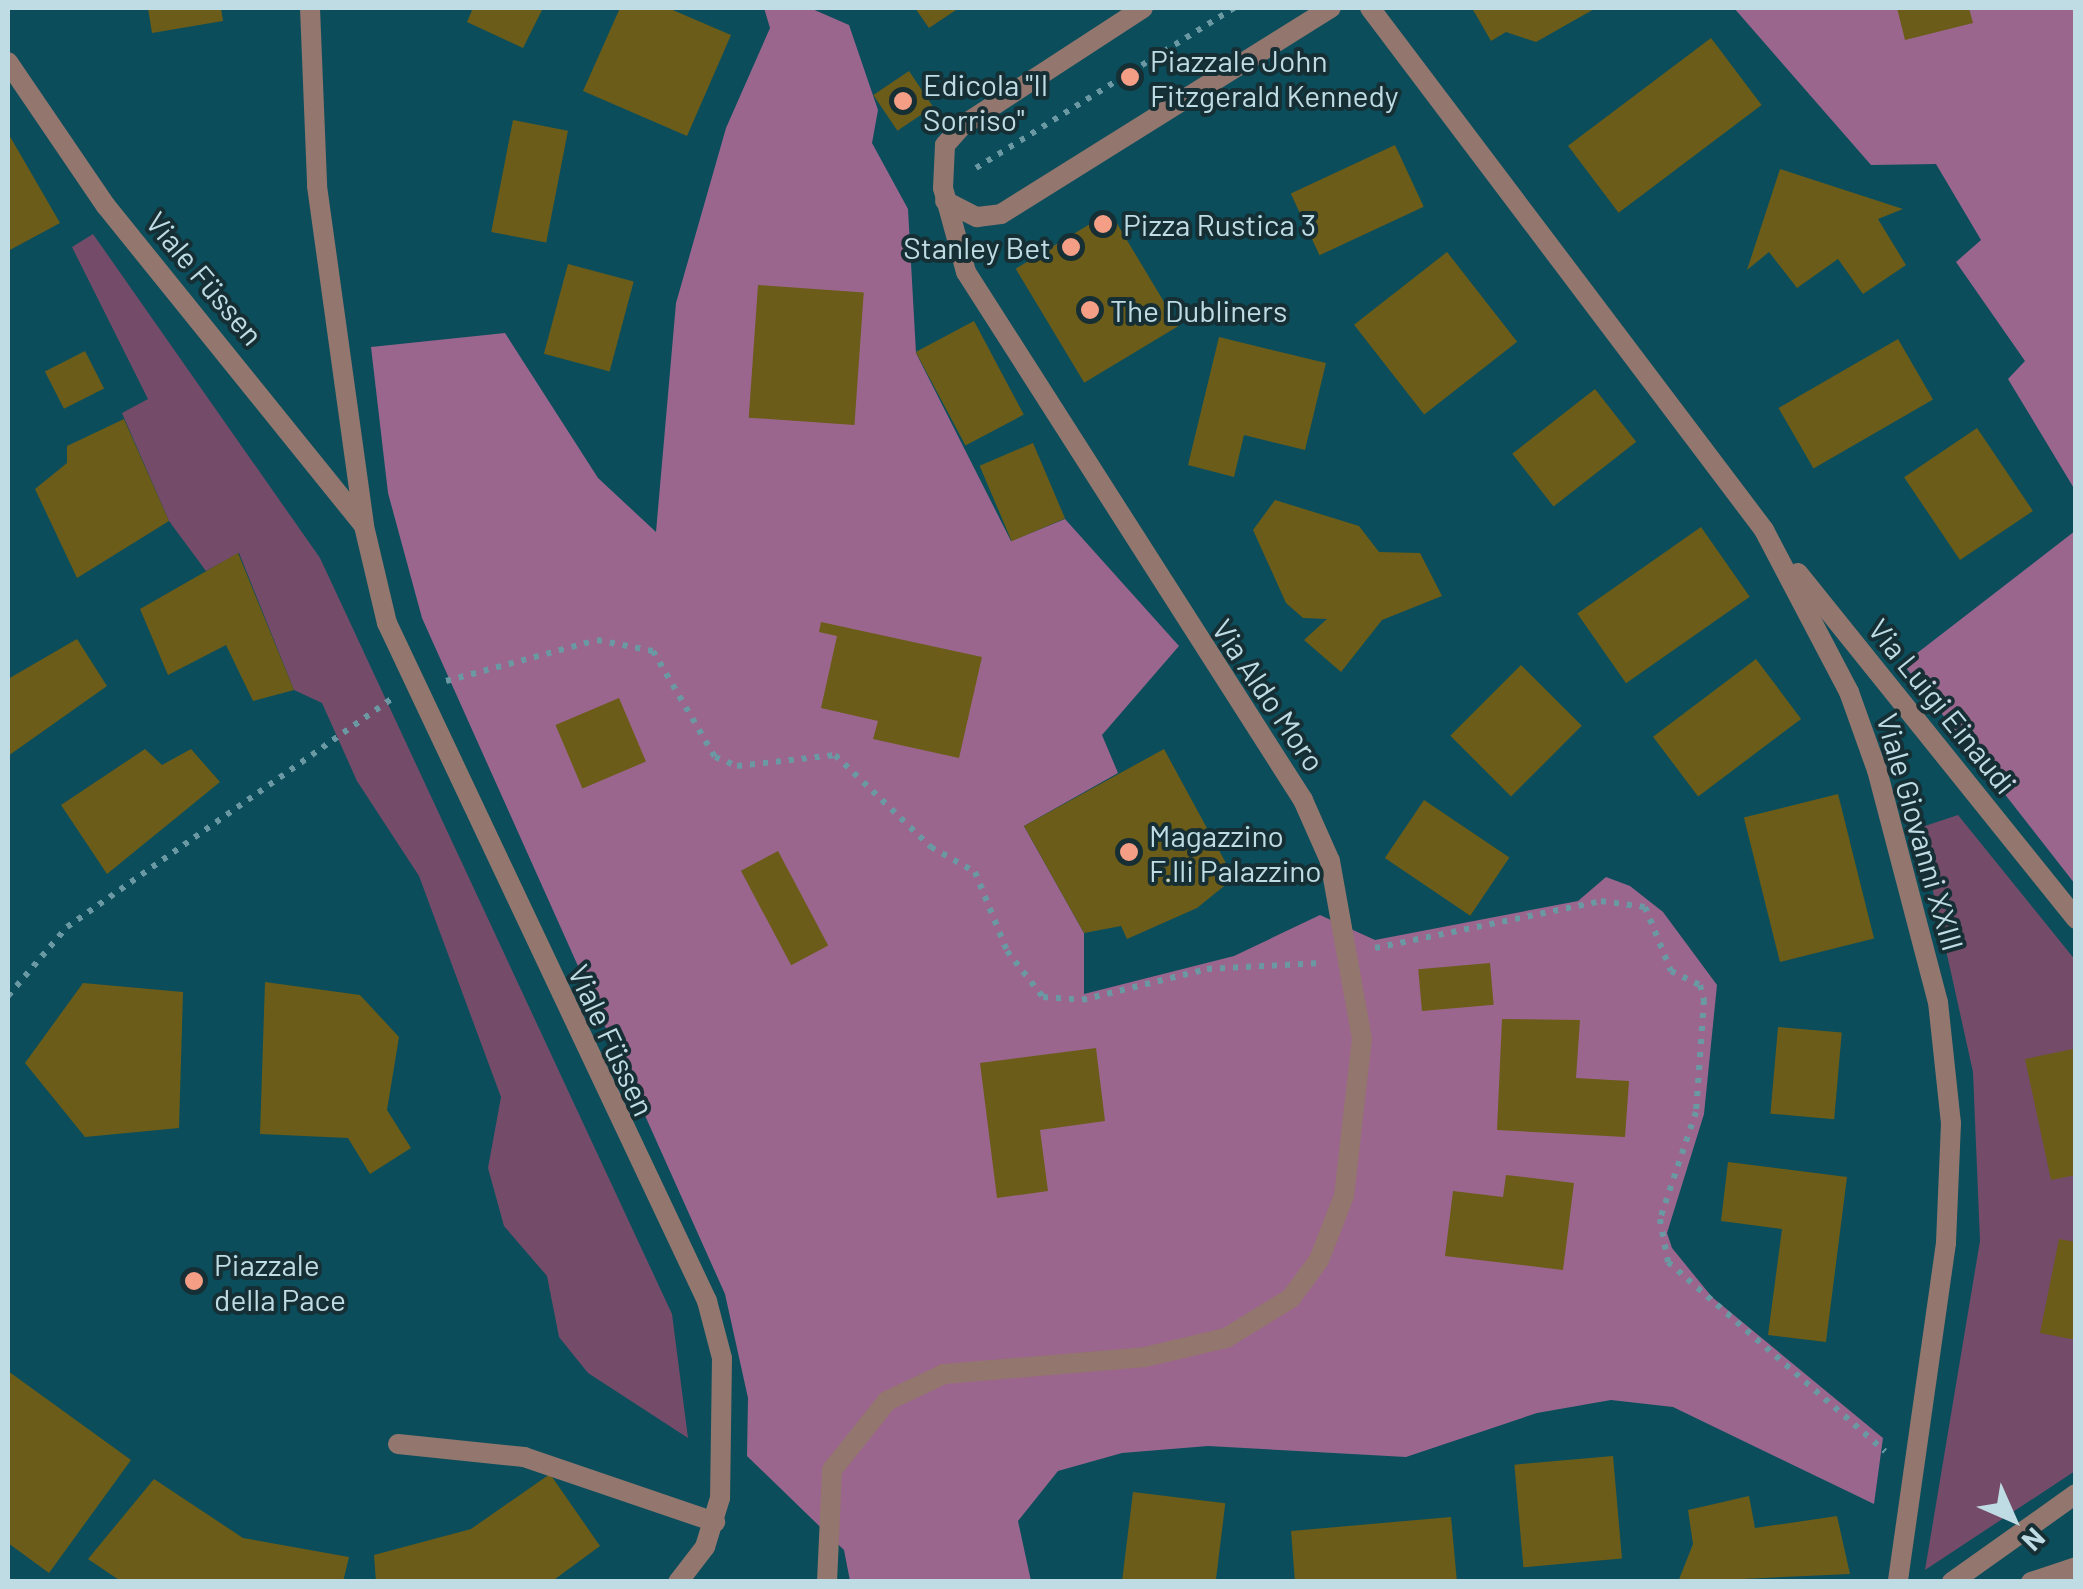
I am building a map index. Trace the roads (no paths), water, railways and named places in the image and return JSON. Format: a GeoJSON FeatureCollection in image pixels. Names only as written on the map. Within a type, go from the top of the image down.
{"type":"FeatureCollection","features":[{"type":"Feature","properties":{"kind":"street","name":"Viale Füssen"},"geometry":{"type":"LineString","coordinates":[[310,8],[318,186],[364,526],[387,622],[707,1301],[726,1417],[715,1522],[678,1582]]}},
{"type":"Feature","properties":{"kind":"street"},"geometry":{"type":"LineString","coordinates":[[1143,8],[962,126],[944,146],[944,194],[977,217],[1001,214],[1332,8]]}},
{"type":"Feature","properties":{"kind":"street","name":"Viale Giovanni XXIII"},"geometry":{"type":"LineString","coordinates":[[1370,8],[1764,530],[1849,692],[1938,1002],[1949,1194],[1898,1582]]}},
{"type":"Feature","properties":{"kind":"street","name":"Viale Füssen"},"geometry":{"type":"LineString","coordinates":[[8,62],[106,206],[364,526]]}},
{"type":"Feature","properties":{"kind":"street","name":"Via Aldo Moro"},"geometry":{"type":"LineString","coordinates":[[827,1582],[832,1470],[887,1400],[944,1374],[1145,1356],[1226,1338],[1291,1298],[1320,1260],[1349,1169],[1362,1038],[1339,888],[1303,800],[966,272],[944,194]]}},
{"type":"Feature","properties":{"kind":"street","name":"Via Luigi Einaudi"},"geometry":{"type":"LineString","coordinates":[[1764,530],[2076,919]]}},
{"type":"Feature","properties":{"kind":"street"},"geometry":{"type":"LineString","coordinates":[[398,1444],[524,1457],[715,1522]]}},
{"type":"Feature","properties":{"kind":"street"},"geometry":{"type":"LineString","coordinates":[[1952,1582],[2076,1494]]}},
{"type":"Feature","properties":{"kind":"street"},"geometry":{"type":"LineString","coordinates":[[2031,1582],[2076,1567]]}},
{"type":"Feature","properties":{"kind":"place","name":"Piazzale John Fitzgerald Kennedy"},"geometry":{"type":"Point","coordinates":[1130,77]}},
{"type":"Feature","properties":{"kind":"place","name":"Edicola \"Il Sorriso\""},"geometry":{"type":"Point","coordinates":[903,101]}},
{"type":"Feature","properties":{"kind":"place","name":"Pizza Rustica 3"},"geometry":{"type":"Point","coordinates":[1103,224]}},
{"type":"Feature","properties":{"kind":"place","name":"Stanley Bet"},"geometry":{"type":"Point","coordinates":[1071,247]}},
{"type":"Feature","properties":{"kind":"place","name":"The Dubliners"},"geometry":{"type":"Point","coordinates":[1090,310]}},
{"type":"Feature","properties":{"kind":"place","name":"Magazzino F.lli Palazzino"},"geometry":{"type":"Point","coordinates":[1129,852]}},
{"type":"Feature","properties":{"kind":"place","name":"Piazzale della Pace"},"geometry":{"type":"Point","coordinates":[194,1281]}}]}
